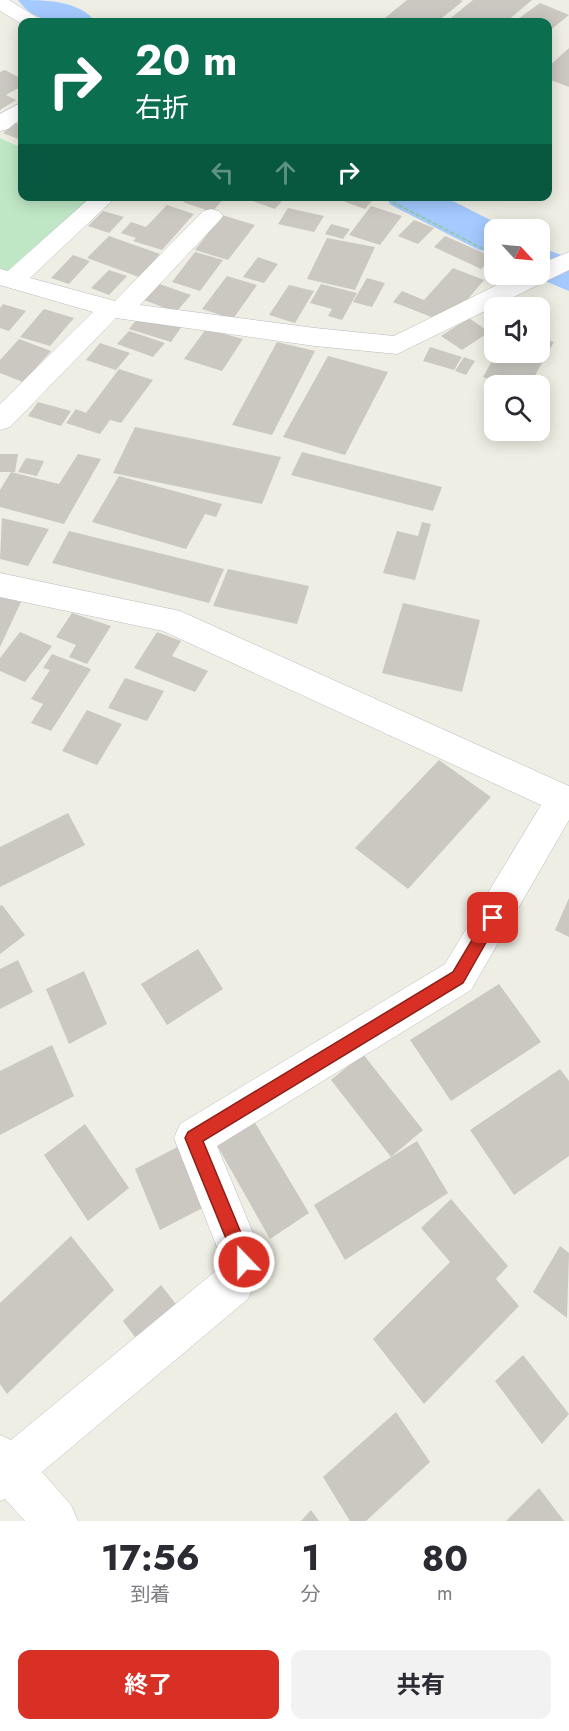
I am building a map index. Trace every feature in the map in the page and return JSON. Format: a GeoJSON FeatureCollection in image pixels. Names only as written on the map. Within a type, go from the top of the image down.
{"type":"FeatureCollection","features":[{"type":"Feature","properties":{"kind":"street"},"geometry":{"type":"LineString","coordinates":[[0,3],[27,18]]}},
{"type":"Feature","properties":{"kind":"street"},"geometry":{"type":"LineString","coordinates":[[0,124],[18,111]]}},
{"type":"Feature","properties":{"kind":"street"},"geometry":{"type":"LineString","coordinates":[[6,279],[100,201]]}},
{"type":"Feature","properties":{"kind":"street"},"geometry":{"type":"LineString","coordinates":[[0,420],[211,216]]}},
{"type":"Feature","properties":{"kind":"street"},"geometry":{"type":"LineString","coordinates":[[550,269],[568,261]]}},
{"type":"Feature","properties":{"kind":"street"},"geometry":{"type":"LineString","coordinates":[[6,279],[116,310],[315,337],[397,345],[518,285]]}},
{"type":"Feature","properties":{"kind":"street"},"geometry":{"type":"LineString","coordinates":[[0,585],[169,620],[566,801],[458,977],[194,1138],[244,1262],[233,1284],[4,1468],[55,1521]]}},
{"type":"Feature","properties":{"kind":"path"},"geometry":{"type":"LineString","coordinates":[[391,201],[484,249]]}},
{"type":"Feature","properties":{"kind":"green space"},"geometry":{"type":"Polygon","coordinates":[[[0,138],[18,146],[18,201],[87,201],[9,273],[0,270],[0,138]]]}},
{"type":"Feature","properties":{"kind":"building"},"geometry":{"type":"Polygon","coordinates":[[[407,0],[463,1],[442,18],[385,18],[407,0]]]}},
{"type":"Feature","properties":{"kind":"building"},"geometry":{"type":"Polygon","coordinates":[[[473,0],[532,0],[511,18],[451,18],[473,0]]]}},
{"type":"Feature","properties":{"kind":"building"},"geometry":{"type":"Polygon","coordinates":[[[540,3],[569,15],[552,29],[552,18],[519,18],[540,3]]]}},
{"type":"Feature","properties":{"kind":"building"},"geometry":{"type":"Polygon","coordinates":[[[569,48],[569,87],[552,81],[552,63],[569,48]]]}},
{"type":"Feature","properties":{"kind":"building"},"geometry":{"type":"Polygon","coordinates":[[[5,70],[18,77],[18,88],[6,95],[16,100],[0,110],[0,72],[5,70]]]}},
{"type":"Feature","properties":{"kind":"building"},"geometry":{"type":"Polygon","coordinates":[[[15,123],[18,124],[18,139],[3,133],[15,123]]]}},
{"type":"Feature","properties":{"kind":"building"},"geometry":{"type":"Polygon","coordinates":[[[184,201],[222,201],[212,212],[184,201]]]}},
{"type":"Feature","properties":{"kind":"building"},"geometry":{"type":"Polygon","coordinates":[[[252,201],[282,201],[275,209],[252,201]]]}},
{"type":"Feature","properties":{"kind":"building"},"geometry":{"type":"Polygon","coordinates":[[[343,201],[372,201],[365,209],[343,201]]]}},
{"type":"Feature","properties":{"kind":"building"},"geometry":{"type":"Polygon","coordinates":[[[167,205],[194,214],[162,250],[133,241],[136,238],[121,233],[131,222],[146,227],[167,205]]]}},
{"type":"Feature","properties":{"kind":"building"},"geometry":{"type":"Polygon","coordinates":[[[371,206],[402,216],[380,245],[349,235],[371,206]]]}},
{"type":"Feature","properties":{"kind":"building"},"geometry":{"type":"Polygon","coordinates":[[[288,208],[324,216],[314,232],[278,224],[288,208]]]}},
{"type":"Feature","properties":{"kind":"building"},"geometry":{"type":"Polygon","coordinates":[[[103,211],[124,217],[109,233],[88,226],[103,211]]]}},
{"type":"Feature","properties":{"kind":"building"},"geometry":{"type":"Polygon","coordinates":[[[222,215],[255,225],[228,260],[195,250],[222,215]]]}},
{"type":"Feature","properties":{"kind":"building"},"geometry":{"type":"Polygon","coordinates":[[[414,220],[434,228],[418,244],[398,236],[414,220]]]}},
{"type":"Feature","properties":{"kind":"building"},"geometry":{"type":"Polygon","coordinates":[[[331,224],[350,229],[343,239],[325,234],[331,224]]]}},
{"type":"Feature","properties":{"kind":"building"},"geometry":{"type":"Polygon","coordinates":[[[109,236],[160,254],[139,277],[87,258],[109,236]]]}},
{"type":"Feature","properties":{"kind":"building"},"geometry":{"type":"Polygon","coordinates":[[[445,236],[484,253],[484,266],[481,269],[434,247],[445,236]]]}},
{"type":"Feature","properties":{"kind":"building"},"geometry":{"type":"Polygon","coordinates":[[[327,238],[375,247],[355,290],[307,279],[327,238]]]}},
{"type":"Feature","properties":{"kind":"building"},"geometry":{"type":"Polygon","coordinates":[[[195,252],[223,260],[200,291],[172,282],[195,252]]]}},
{"type":"Feature","properties":{"kind":"building"},"geometry":{"type":"Polygon","coordinates":[[[73,255],[90,261],[69,284],[51,278],[73,255]]]}},
{"type":"Feature","properties":{"kind":"building"},"geometry":{"type":"Polygon","coordinates":[[[258,257],[278,264],[264,283],[243,277],[258,257]]]}},
{"type":"Feature","properties":{"kind":"building"},"geometry":{"type":"Polygon","coordinates":[[[453,268],[484,280],[456,313],[439,320],[393,302],[402,291],[424,300],[453,268]]]}},
{"type":"Feature","properties":{"kind":"building"},"geometry":{"type":"Polygon","coordinates":[[[109,270],[127,276],[109,295],[91,288],[109,270]]]}},
{"type":"Feature","properties":{"kind":"building"},"geometry":{"type":"Polygon","coordinates":[[[227,276],[257,285],[233,319],[202,309],[227,276]]]}},
{"type":"Feature","properties":{"kind":"building"},"geometry":{"type":"Polygon","coordinates":[[[367,278],[385,283],[372,307],[353,302],[367,278]]]}},
{"type":"Feature","properties":{"kind":"building"},"geometry":{"type":"Polygon","coordinates":[[[151,281],[191,295],[176,312],[136,297],[151,281]]]}},
{"type":"Feature","properties":{"kind":"building"},"geometry":{"type":"Polygon","coordinates":[[[321,284],[357,293],[342,320],[328,316],[332,309],[310,303],[321,284]]]}},
{"type":"Feature","properties":{"kind":"building"},"geometry":{"type":"Polygon","coordinates":[[[289,285],[314,291],[295,323],[269,315],[289,285]]]}},
{"type":"Feature","properties":{"kind":"building"},"geometry":{"type":"Polygon","coordinates":[[[3,304],[26,311],[9,331],[0,328],[0,308],[3,304]]]}},
{"type":"Feature","properties":{"kind":"building"},"geometry":{"type":"Polygon","coordinates":[[[44,309],[74,318],[50,346],[20,337],[44,309]]]}},
{"type":"Feature","properties":{"kind":"building"},"geometry":{"type":"Polygon","coordinates":[[[141,314],[182,326],[171,342],[129,329],[141,314]]]}},
{"type":"Feature","properties":{"kind":"building"},"geometry":{"type":"Polygon","coordinates":[[[469,318],[484,328],[484,335],[462,350],[441,336],[469,318]]]}},
{"type":"Feature","properties":{"kind":"building"},"geometry":{"type":"Polygon","coordinates":[[[206,329],[243,339],[222,371],[184,359],[206,329]]]}},
{"type":"Feature","properties":{"kind":"building"},"geometry":{"type":"Polygon","coordinates":[[[129,331],[165,343],[153,357],[117,344],[129,331]]]}},
{"type":"Feature","properties":{"kind":"building"},"geometry":{"type":"Polygon","coordinates":[[[19,339],[51,351],[23,382],[0,373],[0,360],[19,339]]]}},
{"type":"Feature","properties":{"kind":"building"},"geometry":{"type":"Polygon","coordinates":[[[277,342],[315,351],[272,435],[232,425],[277,342]]]}},
{"type":"Feature","properties":{"kind":"building"},"geometry":{"type":"Polygon","coordinates":[[[100,343],[130,353],[116,370],[86,360],[100,343]]]}},
{"type":"Feature","properties":{"kind":"building"},"geometry":{"type":"Polygon","coordinates":[[[430,347],[462,357],[454,370],[423,361],[430,347]]]}},
{"type":"Feature","properties":{"kind":"building"},"geometry":{"type":"Polygon","coordinates":[[[328,356],[388,372],[345,455],[283,437],[328,356]]]}},
{"type":"Feature","properties":{"kind":"building"},"geometry":{"type":"Polygon","coordinates":[[[464,357],[475,361],[466,375],[455,371],[464,357]]]}},
{"type":"Feature","properties":{"kind":"building"},"geometry":{"type":"Polygon","coordinates":[[[491,363],[542,363],[535,375],[484,375],[491,363]]]}},
{"type":"Feature","properties":{"kind":"building"},"geometry":{"type":"Polygon","coordinates":[[[119,369],[153,380],[121,423],[110,420],[100,434],[66,423],[76,409],[86,413],[119,369]]]}},
{"type":"Feature","properties":{"kind":"building"},"geometry":{"type":"Polygon","coordinates":[[[38,402],[71,411],[61,426],[28,416],[38,402]]]}},
{"type":"Feature","properties":{"kind":"building"},"geometry":{"type":"Polygon","coordinates":[[[135,427],[281,457],[262,504],[113,473],[135,427]]]}},
{"type":"Feature","properties":{"kind":"building"},"geometry":{"type":"Polygon","coordinates":[[[302,452],[442,487],[433,511],[291,475],[302,452]]]}},
{"type":"Feature","properties":{"kind":"building"},"geometry":{"type":"Polygon","coordinates":[[[0,454],[18,454],[15,472],[0,472],[0,454]]]}},
{"type":"Feature","properties":{"kind":"building"},"geometry":{"type":"Polygon","coordinates":[[[78,454],[101,459],[64,524],[0,507],[0,490],[11,472],[59,484],[78,454]]]}},
{"type":"Feature","properties":{"kind":"building"},"geometry":{"type":"Polygon","coordinates":[[[26,458],[44,461],[37,476],[18,472],[26,458]]]}},
{"type":"Feature","properties":{"kind":"building"},"geometry":{"type":"Polygon","coordinates":[[[119,476],[222,504],[216,517],[205,514],[186,549],[92,522],[119,476]]]}},
{"type":"Feature","properties":{"kind":"building"},"geometry":{"type":"Polygon","coordinates":[[[2,518],[49,529],[28,566],[0,559],[2,518]]]}},
{"type":"Feature","properties":{"kind":"building"},"geometry":{"type":"Polygon","coordinates":[[[422,522],[431,524],[415,580],[383,573],[397,531],[418,536],[422,522]]]}},
{"type":"Feature","properties":{"kind":"building"},"geometry":{"type":"Polygon","coordinates":[[[69,531],[224,569],[209,603],[52,563],[69,531]]]}},
{"type":"Feature","properties":{"kind":"building"},"geometry":{"type":"Polygon","coordinates":[[[228,569],[309,586],[297,624],[213,606],[228,569]]]}},
{"type":"Feature","properties":{"kind":"building"},"geometry":{"type":"Polygon","coordinates":[[[0,597],[21,602],[0,647],[0,597]]]}},
{"type":"Feature","properties":{"kind":"building"},"geometry":{"type":"Polygon","coordinates":[[[403,603],[480,620],[462,692],[382,673],[403,603]]]}},
{"type":"Feature","properties":{"kind":"building"},"geometry":{"type":"Polygon","coordinates":[[[72,613],[111,626],[87,664],[69,657],[76,645],[56,637],[72,613]]]}},
{"type":"Feature","properties":{"kind":"building"},"geometry":{"type":"Polygon","coordinates":[[[20,632],[52,646],[25,682],[0,671],[0,658],[20,632]]]}},
{"type":"Feature","properties":{"kind":"building"},"geometry":{"type":"Polygon","coordinates":[[[157,632],[181,641],[172,656],[208,671],[195,692],[134,668],[157,632]]]}},
{"type":"Feature","properties":{"kind":"building"},"geometry":{"type":"Polygon","coordinates":[[[52,654],[91,669],[51,731],[31,723],[43,704],[31,699],[50,670],[43,668],[52,654]]]}},
{"type":"Feature","properties":{"kind":"building"},"geometry":{"type":"Polygon","coordinates":[[[125,678],[164,691],[147,721],[108,708],[125,678]]]}},
{"type":"Feature","properties":{"kind":"building"},"geometry":{"type":"Polygon","coordinates":[[[87,710],[122,724],[97,765],[62,751],[87,710]]]}},
{"type":"Feature","properties":{"kind":"building"},"geometry":{"type":"Polygon","coordinates":[[[439,760],[491,797],[408,889],[355,848],[439,760]]]}},
{"type":"Feature","properties":{"kind":"building"},"geometry":{"type":"Polygon","coordinates":[[[68,813],[85,845],[0,887],[0,847],[68,813]]]}},
{"type":"Feature","properties":{"kind":"building"},"geometry":{"type":"Polygon","coordinates":[[[569,898],[569,937],[555,930],[569,898]]]}},
{"type":"Feature","properties":{"kind":"building"},"geometry":{"type":"Polygon","coordinates":[[[2,905],[25,935],[0,954],[0,906],[2,905]]]}},
{"type":"Feature","properties":{"kind":"building"},"geometry":{"type":"Polygon","coordinates":[[[198,949],[223,989],[167,1025],[141,984],[198,949]]]}},
{"type":"Feature","properties":{"kind":"building"},"geometry":{"type":"Polygon","coordinates":[[[18,960],[33,992],[0,1009],[0,969],[18,960]]]}},
{"type":"Feature","properties":{"kind":"building"},"geometry":{"type":"Polygon","coordinates":[[[84,971],[107,1024],[69,1044],[46,989],[84,971]]]}},
{"type":"Feature","properties":{"kind":"building"},"geometry":{"type":"Polygon","coordinates":[[[499,984],[541,1042],[451,1101],[410,1040],[499,984]]]}},
{"type":"Feature","properties":{"kind":"building"},"geometry":{"type":"Polygon","coordinates":[[[52,1045],[74,1096],[0,1135],[0,1071],[52,1045]]]}},
{"type":"Feature","properties":{"kind":"building"},"geometry":{"type":"Polygon","coordinates":[[[363,1054],[423,1130],[391,1157],[331,1080],[363,1054]]]}},
{"type":"Feature","properties":{"kind":"building"},"geometry":{"type":"Polygon","coordinates":[[[560,1069],[569,1081],[569,1156],[514,1195],[470,1130],[560,1069]]]}},
{"type":"Feature","properties":{"kind":"building"},"geometry":{"type":"Polygon","coordinates":[[[251,1116],[309,1213],[270,1239],[214,1140],[251,1116]]]}},
{"type":"Feature","properties":{"kind":"building"},"geometry":{"type":"Polygon","coordinates":[[[85,1124],[129,1188],[88,1221],[44,1155],[85,1124]]]}},
{"type":"Feature","properties":{"kind":"building"},"geometry":{"type":"Polygon","coordinates":[[[417,1141],[448,1193],[345,1260],[314,1205],[417,1141]]]}},
{"type":"Feature","properties":{"kind":"building"},"geometry":{"type":"Polygon","coordinates":[[[187,1142],[214,1202],[160,1230],[135,1169],[187,1142]]]}},
{"type":"Feature","properties":{"kind":"building"},"geometry":{"type":"Polygon","coordinates":[[[451,1199],[508,1266],[496,1279],[519,1306],[424,1404],[373,1339],[450,1262],[421,1228],[451,1199]]]}},
{"type":"Feature","properties":{"kind":"building"},"geometry":{"type":"Polygon","coordinates":[[[71,1236],[114,1290],[7,1394],[0,1384],[0,1303],[71,1236]]]}},
{"type":"Feature","properties":{"kind":"building"},"geometry":{"type":"Polygon","coordinates":[[[560,1246],[569,1253],[567,1318],[533,1292],[560,1246]]]}},
{"type":"Feature","properties":{"kind":"building"},"geometry":{"type":"Polygon","coordinates":[[[161,1285],[179,1308],[141,1345],[123,1321],[161,1285]]]}},
{"type":"Feature","properties":{"kind":"building"},"geometry":{"type":"Polygon","coordinates":[[[523,1355],[569,1414],[542,1444],[495,1381],[523,1355]]]}},
{"type":"Feature","properties":{"kind":"building"},"geometry":{"type":"Polygon","coordinates":[[[396,1412],[430,1462],[366,1521],[350,1521],[323,1477],[396,1412]]]}},
{"type":"Feature","properties":{"kind":"building"},"geometry":{"type":"Polygon","coordinates":[[[539,1488],[564,1521],[506,1521],[539,1488]]]}},
{"type":"Feature","properties":{"kind":"building"},"geometry":{"type":"Polygon","coordinates":[[[311,1510],[319,1521],[301,1521],[311,1510]]]}},
{"type":"Feature","properties":{"kind":"waterway"},"geometry":{"type":"LineString","coordinates":[[37,0],[70,18]]}},
{"type":"Feature","properties":{"kind":"waterway"},"geometry":{"type":"LineString","coordinates":[[417,201],[484,234]]}},
{"type":"Feature","properties":{"kind":"waterway"},"geometry":{"type":"LineString","coordinates":[[550,267],[569,276]]}},
{"type":"Feature","properties":{"kind":"route"},"geometry":{"type":"LineString","coordinates":[[244,1262],[194,1138],[458,977],[493,918]]}}]}
